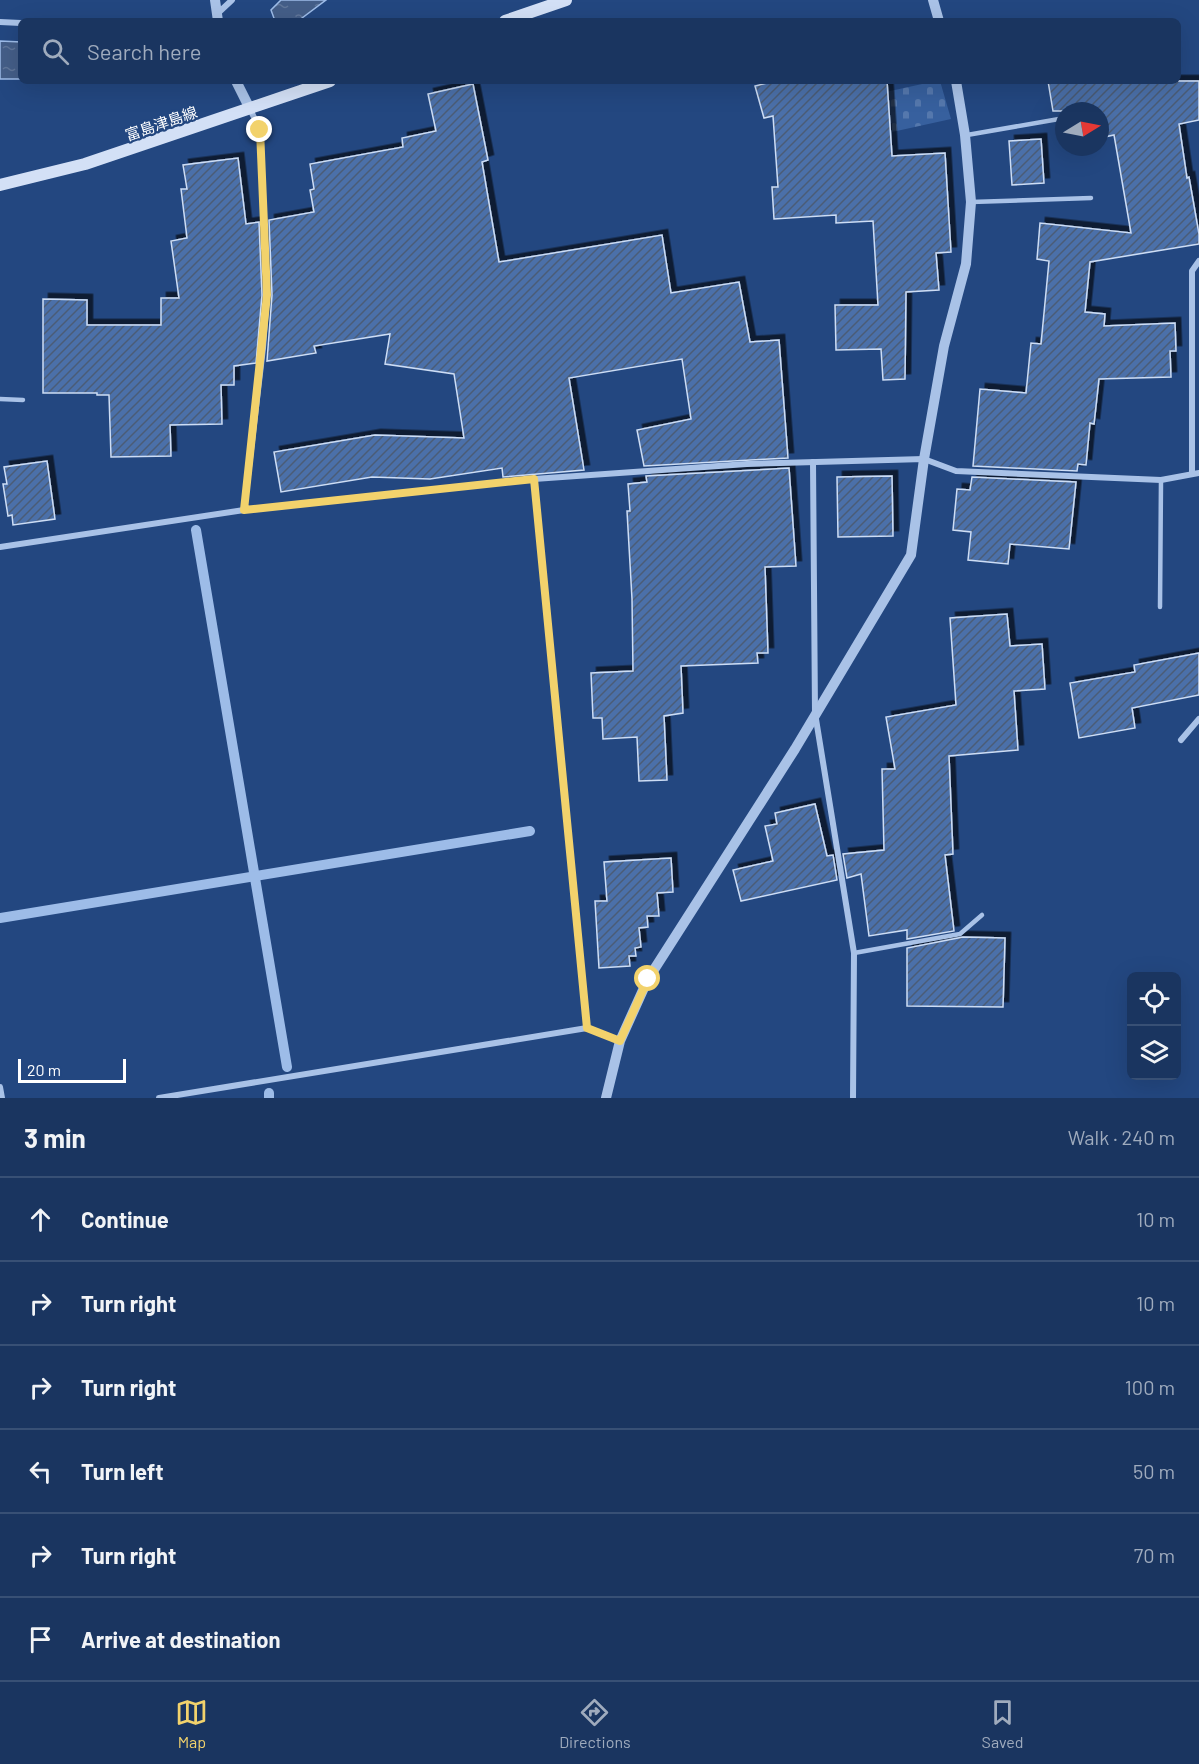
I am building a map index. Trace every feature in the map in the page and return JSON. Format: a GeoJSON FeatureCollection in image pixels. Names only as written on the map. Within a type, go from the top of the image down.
{"type":"FeatureCollection","features":[{"type":"Feature","properties":{"kind":"main road"},"geometry":{"type":"LineString","coordinates":[[514,18],[566,0]]}},
{"type":"Feature","properties":{"kind":"main road","name":"富島津島線"},"geometry":{"type":"LineString","coordinates":[[0,185],[85,164],[321,84]]}},
{"type":"Feature","properties":{"kind":"street"},"geometry":{"type":"LineString","coordinates":[[215,0],[217,18]]}},
{"type":"Feature","properties":{"kind":"street"},"geometry":{"type":"LineString","coordinates":[[217,18],[232,0]]}},
{"type":"Feature","properties":{"kind":"street"},"geometry":{"type":"LineString","coordinates":[[933,0],[938,18]]}},
{"type":"Feature","properties":{"kind":"street"},"geometry":{"type":"LineString","coordinates":[[0,22],[18,23]]}},
{"type":"Feature","properties":{"kind":"street"},"geometry":{"type":"LineString","coordinates":[[238,84],[260,130],[267,295],[244,510]]}},
{"type":"Feature","properties":{"kind":"street"},"geometry":{"type":"LineString","coordinates":[[606,1098],[620,1041],[648,979],[795,749],[911,555],[924,459],[944,346],[966,264],[971,202],[966,135],[957,84]]}},
{"type":"Feature","properties":{"kind":"street"},"geometry":{"type":"LineString","coordinates":[[0,547],[244,510],[534,479],[747,464],[924,459],[956,471],[1161,480],[1196,473],[1192,271],[1199,261]]}},
{"type":"Feature","properties":{"kind":"street"},"geometry":{"type":"LineString","coordinates":[[813,462],[816,714],[854,953],[854,1098]]}},
{"type":"Feature","properties":{"kind":"street"},"geometry":{"type":"LineString","coordinates":[[534,479],[587,1028]]}},
{"type":"Feature","properties":{"kind":"street"},"geometry":{"type":"LineString","coordinates":[[1181,740],[1199,718]]}},
{"type":"Feature","properties":{"kind":"street"},"geometry":{"type":"LineString","coordinates":[[159,1098],[587,1028],[620,1041]]}},
{"type":"Feature","properties":{"kind":"street"},"geometry":{"type":"LineString","coordinates":[[0,1087],[2,1098]]}},
{"type":"Feature","properties":{"kind":"lane"},"geometry":{"type":"LineString","coordinates":[[966,135],[1055,120]]}},
{"type":"Feature","properties":{"kind":"lane"},"geometry":{"type":"LineString","coordinates":[[971,202],[1091,198]]}},
{"type":"Feature","properties":{"kind":"lane"},"geometry":{"type":"LineString","coordinates":[[0,399],[23,400]]}},
{"type":"Feature","properties":{"kind":"lane"},"geometry":{"type":"LineString","coordinates":[[1160,607],[1161,480]]}},
{"type":"Feature","properties":{"kind":"lane"},"geometry":{"type":"LineString","coordinates":[[854,953],[960,933],[982,915]]}},
{"type":"Feature","properties":{"kind":"green space"},"geometry":{"type":"Polygon","coordinates":[[[922,84],[941,84],[951,119],[892,132],[892,123],[871,123],[794,112],[922,84]]]}},
{"type":"Feature","properties":{"kind":"water"},"geometry":{"type":"Polygon","coordinates":[[[281,0],[326,0],[302,18],[274,18],[271,10],[281,0]]]}},
{"type":"Feature","properties":{"kind":"water"},"geometry":{"type":"Polygon","coordinates":[[[0,41],[18,42],[18,79],[0,79],[0,41]]]}},
{"type":"Feature","properties":{"kind":"building"},"geometry":{"type":"Polygon","coordinates":[[[1181,81],[1199,81],[1199,120],[1179,124],[1199,244],[1090,262],[1085,312],[1105,314],[1104,326],[1175,323],[1176,351],[1170,351],[1171,377],[1099,379],[1094,424],[1090,423],[1086,465],[1078,464],[1077,471],[973,466],[980,389],[1026,393],[1031,343],[1041,344],[1049,261],[1037,259],[1040,223],[1131,233],[1114,135],[1109,136],[1109,102],[1055,102],[1055,111],[1053,111],[1048,84],[1181,84],[1181,81]]]}},
{"type":"Feature","properties":{"kind":"building"},"geometry":{"type":"Polygon","coordinates":[[[473,84],[488,160],[482,162],[499,262],[662,235],[671,293],[739,282],[750,342],[779,340],[788,458],[644,466],[637,430],[691,419],[682,359],[569,378],[584,470],[503,477],[502,468],[430,479],[372,477],[281,492],[274,452],[375,435],[464,438],[454,374],[385,364],[390,334],[314,346],[316,353],[267,361],[272,295],[269,220],[314,212],[310,190],[314,189],[310,164],[403,147],[402,138],[436,131],[428,94],[473,84]]]}},
{"type":"Feature","properties":{"kind":"building"},"geometry":{"type":"Polygon","coordinates":[[[763,84],[887,84],[892,156],[945,153],[951,252],[936,253],[939,290],[906,292],[905,379],[883,380],[881,349],[836,350],[835,305],[878,305],[873,221],[836,223],[836,215],[774,219],[772,187],[778,187],[773,116],[764,118],[755,86],[763,84]]]}},
{"type":"Feature","properties":{"kind":"building"},"geometry":{"type":"Polygon","coordinates":[[[1041,139],[1044,183],[1012,185],[1009,141],[1041,139]]]}},
{"type":"Feature","properties":{"kind":"building"},"geometry":{"type":"Polygon","coordinates":[[[238,158],[246,224],[259,222],[262,295],[256,363],[234,366],[234,385],[221,385],[222,424],[170,425],[171,456],[111,457],[109,395],[43,393],[43,299],[87,300],[87,325],[161,325],[161,298],[179,298],[171,241],[187,238],[181,189],[187,189],[183,165],[238,158]]]}},
{"type":"Feature","properties":{"kind":"building"},"geometry":{"type":"Polygon","coordinates":[[[47,461],[55,519],[13,525],[12,515],[8,516],[3,484],[7,484],[4,467],[47,461]]]}},
{"type":"Feature","properties":{"kind":"building"},"geometry":{"type":"Polygon","coordinates":[[[789,468],[796,566],[765,567],[768,653],[757,653],[758,663],[681,666],[683,713],[664,716],[667,780],[639,781],[637,737],[603,739],[602,718],[593,718],[591,673],[633,671],[628,484],[647,482],[646,476],[789,468]]]}},
{"type":"Feature","properties":{"kind":"building"},"geometry":{"type":"Polygon","coordinates":[[[892,476],[893,536],[838,537],[837,477],[892,476]]]}},
{"type":"Feature","properties":{"kind":"building"},"geometry":{"type":"Polygon","coordinates":[[[972,477],[1076,482],[1069,549],[1010,544],[1008,564],[968,560],[971,532],[953,530],[957,489],[970,490],[972,477]]]}},
{"type":"Feature","properties":{"kind":"building"},"geometry":{"type":"Polygon","coordinates":[[[1007,614],[1010,646],[1042,644],[1045,689],[1014,691],[1018,750],[949,756],[953,854],[945,855],[954,931],[907,939],[907,930],[869,936],[861,874],[847,878],[843,854],[884,850],[882,769],[895,769],[886,717],[956,705],[950,618],[1007,614]]]}},
{"type":"Feature","properties":{"kind":"building"},"geometry":{"type":"Polygon","coordinates":[[[1199,653],[1199,695],[1132,708],[1135,728],[1079,738],[1070,683],[1135,672],[1134,665],[1199,653]]]}},
{"type":"Feature","properties":{"kind":"building"},"geometry":{"type":"Polygon","coordinates":[[[815,804],[827,856],[833,855],[837,880],[741,901],[733,870],[773,861],[765,826],[777,824],[775,813],[815,804]]]}},
{"type":"Feature","properties":{"kind":"building"},"geometry":{"type":"Polygon","coordinates":[[[671,858],[673,892],[657,893],[659,916],[647,916],[648,927],[639,928],[641,947],[635,948],[636,956],[629,956],[630,966],[599,968],[595,901],[607,901],[604,862],[671,858]]]}},
{"type":"Feature","properties":{"kind":"building"},"geometry":{"type":"Polygon","coordinates":[[[963,937],[1005,938],[1003,1007],[907,1006],[907,948],[963,937]]]}},
{"type":"Feature","properties":{"kind":"waterway"},"geometry":{"type":"LineString","coordinates":[[196,530],[287,1067]]}},
{"type":"Feature","properties":{"kind":"waterway"},"geometry":{"type":"LineString","coordinates":[[0,918],[530,831]]}},
{"type":"Feature","properties":{"kind":"waterway"},"geometry":{"type":"LineString","coordinates":[[269,1093],[269,1098]]}},
{"type":"Feature","properties":{"kind":"route"},"geometry":{"type":"LineString","coordinates":[[260,130],[267,295],[244,510],[534,479],[587,1028],[620,1041],[648,979]]}}]}
